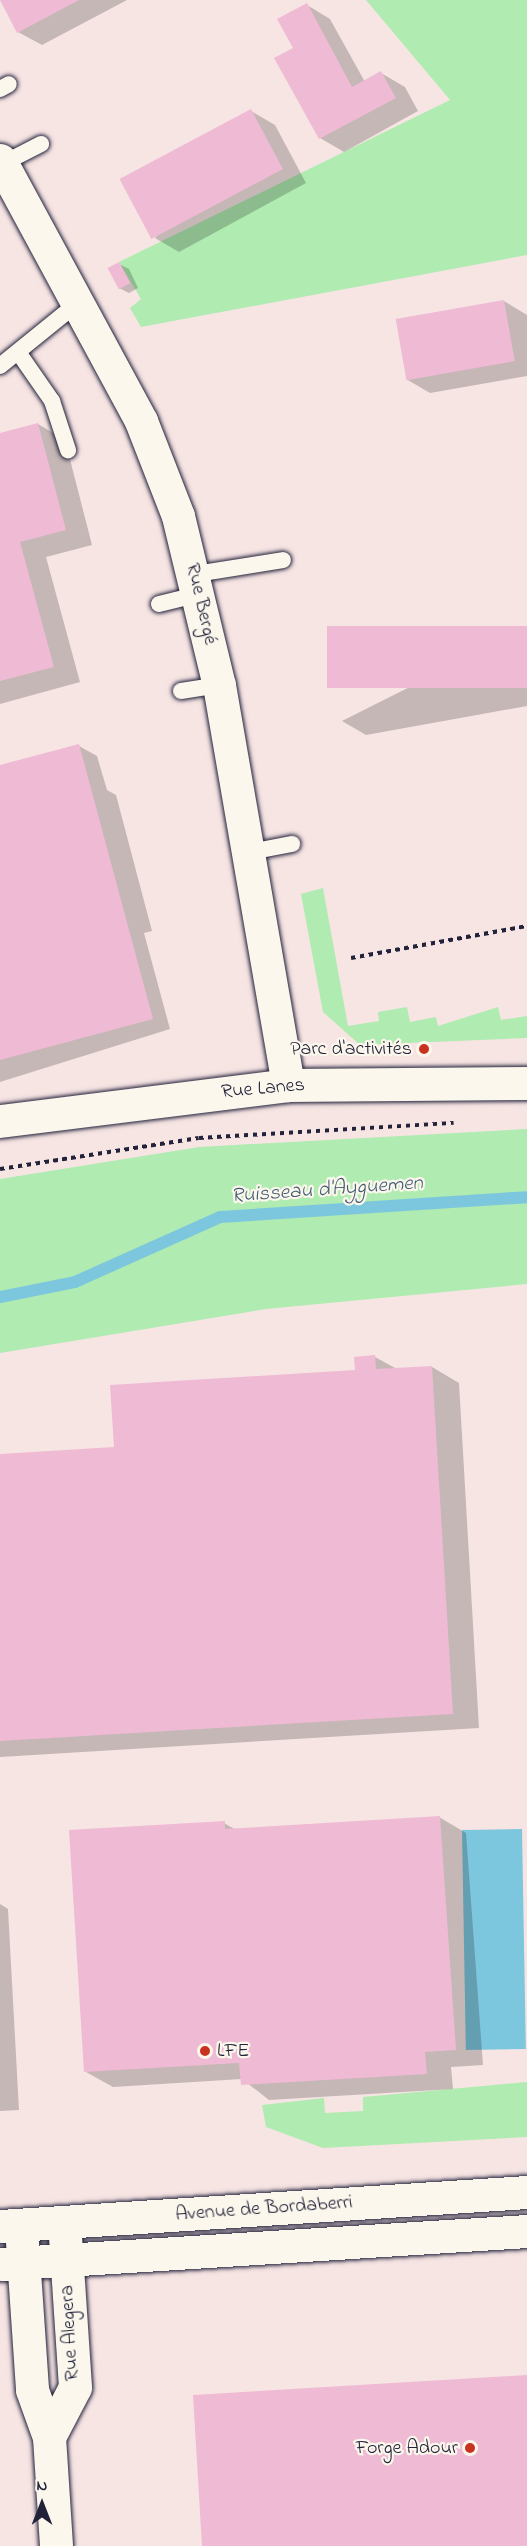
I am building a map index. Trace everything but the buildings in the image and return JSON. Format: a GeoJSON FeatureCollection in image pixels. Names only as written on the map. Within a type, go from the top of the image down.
{"type":"FeatureCollection","features":[{"type":"Feature","properties":{"kind":"street","name":"Rue Bergé"},"geometry":{"type":"LineString","coordinates":[[1,162],[79,302],[141,422],[198,584],[219,685],[288,1085]]}},
{"type":"Feature","properties":{"kind":"street","name":"Rue Lanes"},"geometry":{"type":"LineString","coordinates":[[0,1121],[288,1085],[527,1083]]}},
{"type":"Feature","properties":{"kind":"street","name":"Avenue de Bordaberri"},"geometry":{"type":"LineString","coordinates":[[10,2226],[527,2192]]}},
{"type":"Feature","properties":{"kind":"street","name":"Rue Alegera"},"geometry":{"type":"LineString","coordinates":[[49,2437],[75,2386],[64,2223]]}},
{"type":"Feature","properties":{"kind":"street","name":"Rue Alegera"},"geometry":{"type":"LineString","coordinates":[[10,2226],[12,2263],[32,2390],[49,2437],[56,2546]]}},
{"type":"Feature","properties":{"kind":"street","name":"Avenue de Bordaberri"},"geometry":{"type":"LineString","coordinates":[[12,2263],[527,2231]]}},
{"type":"Feature","properties":{"kind":"lane"},"geometry":{"type":"LineString","coordinates":[[1,162],[41,144]]}},
{"type":"Feature","properties":{"kind":"lane"},"geometry":{"type":"LineString","coordinates":[[0,366],[79,302]]}},
{"type":"Feature","properties":{"kind":"lane"},"geometry":{"type":"LineString","coordinates":[[18,351],[52,401],[68,450]]}},
{"type":"Feature","properties":{"kind":"lane"},"geometry":{"type":"LineString","coordinates":[[159,604],[198,584],[283,560]]}},
{"type":"Feature","properties":{"kind":"lane"},"geometry":{"type":"LineString","coordinates":[[181,691],[219,685]]}},
{"type":"Feature","properties":{"kind":"lane"},"geometry":{"type":"LineString","coordinates":[[249,852],[292,844]]}},
{"type":"Feature","properties":{"kind":"path"},"geometry":{"type":"LineString","coordinates":[[351,958],[527,926]]}},
{"type":"Feature","properties":{"kind":"path"},"geometry":{"type":"LineString","coordinates":[[0,1169],[199,1138],[468,1123]]}},
{"type":"Feature","properties":{"kind":"shaded area"},"geometry":{"type":"Polygon","coordinates":[[[0,0],[527,0],[527,2546],[0,2546],[0,0]]]}},
{"type":"Feature","properties":{"kind":"green space"},"geometry":{"type":"Polygon","coordinates":[[[366,0],[527,0],[527,255],[141,327],[130,308],[141,299],[119,262],[450,100],[366,0]]]}},
{"type":"Feature","properties":{"kind":"green space"},"geometry":{"type":"Polygon","coordinates":[[[323,888],[348,1026],[379,1021],[378,1012],[407,1007],[410,1022],[436,1017],[438,1026],[498,1007],[501,1020],[527,1016],[527,1038],[360,1045],[323,1012],[301,894],[323,888]]]}},
{"type":"Feature","properties":{"kind":"green space"},"geometry":{"type":"Polygon","coordinates":[[[527,1129],[527,1284],[266,1309],[0,1353],[0,1179],[199,1147],[527,1129]]]}},
{"type":"Feature","properties":{"kind":"green space"},"geometry":{"type":"Polygon","coordinates":[[[527,2082],[527,2137],[323,2148],[266,2127],[262,2105],[324,2098],[325,2113],[363,2111],[363,2097],[527,2082]]]}},
{"type":"Feature","properties":{"kind":"water"},"geometry":{"type":"Polygon","coordinates":[[[522,1829],[526,2049],[466,2050],[462,1830],[522,1829]]]}},
{"type":"Feature","properties":{"kind":"waterway","name":"Ruisseau d'Ayguemen"},"geometry":{"type":"LineString","coordinates":[[0,1297],[75,1282],[220,1217],[527,1197]]}},
{"type":"Feature","properties":{"kind":"place","name":"Parc d'activités"},"geometry":{"type":"Point","coordinates":[424,1049]}},
{"type":"Feature","properties":{"kind":"place","name":"LFE"},"geometry":{"type":"Point","coordinates":[205,2051]}},
{"type":"Feature","properties":{"kind":"place","name":"Forge Adour"},"geometry":{"type":"Point","coordinates":[470,2448]}}]}
